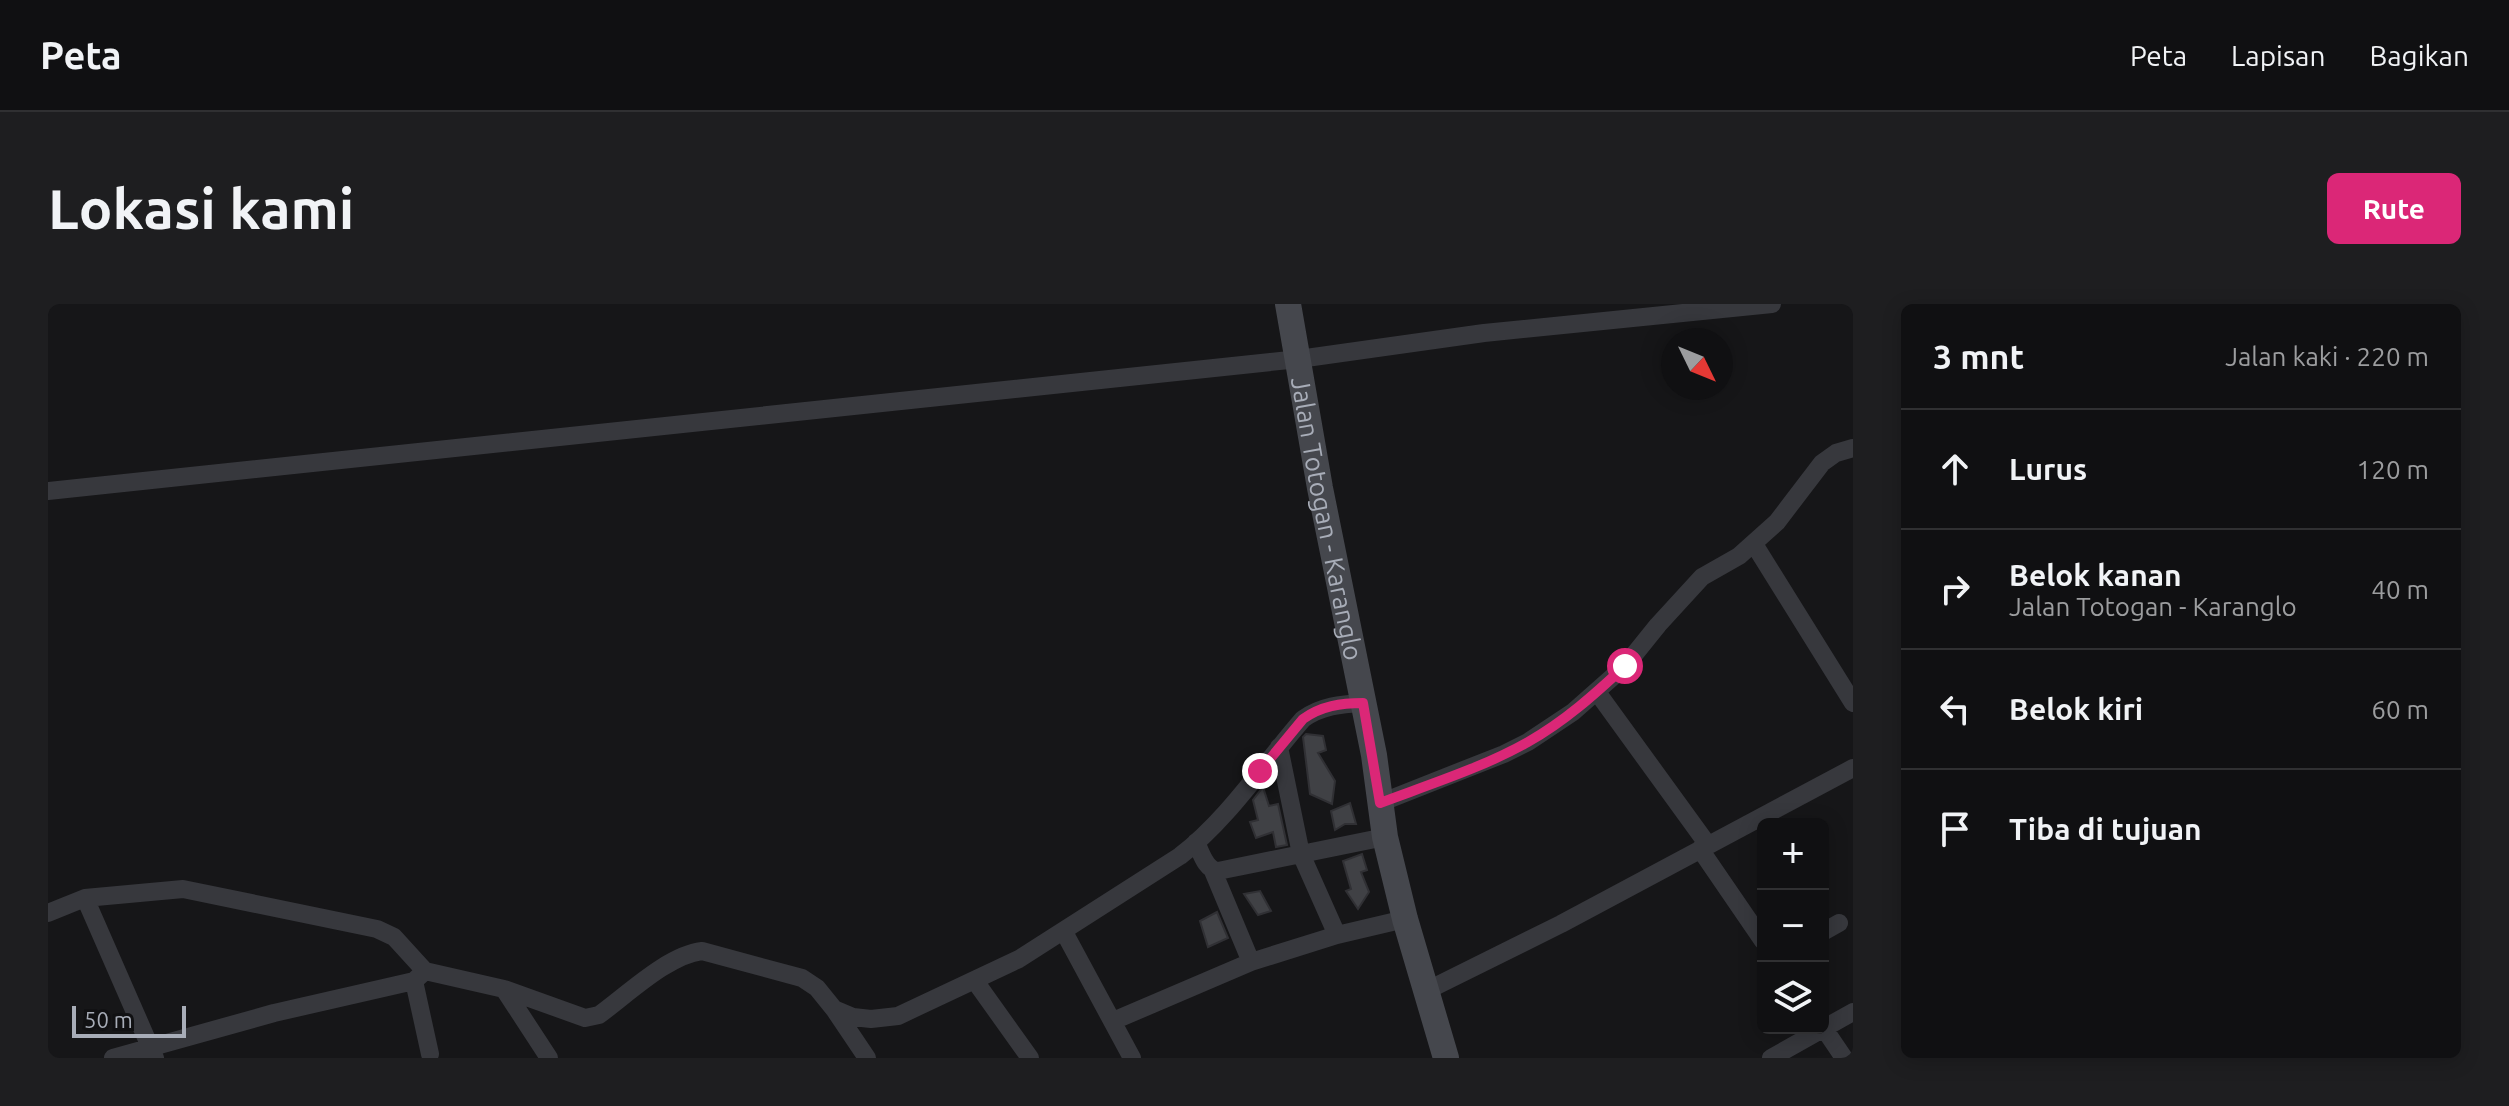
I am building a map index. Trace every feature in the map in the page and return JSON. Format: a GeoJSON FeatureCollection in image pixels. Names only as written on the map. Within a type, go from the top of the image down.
{"type":"FeatureCollection","features":[{"type":"Feature","properties":{"kind":"main road","name":"Jalan Totogan - Karanglo"},"geometry":{"type":"LineString","coordinates":[[1288,304],[1385,837],[1405,919],[1446,1058]]}},
{"type":"Feature","properties":{"kind":"street"},"geometry":{"type":"LineString","coordinates":[[48,491],[1299,359],[1484,333],[1772,304]]}},
{"type":"Feature","properties":{"kind":"street"},"geometry":{"type":"LineString","coordinates":[[1380,803],[1528,742],[1573,712],[1634,656],[1702,577],[1726,565],[1777,522],[1822,463],[1836,453],[1853,448]]}},
{"type":"Feature","properties":{"kind":"street"},"geometry":{"type":"LineString","coordinates":[[1754,544],[1853,703]]}},
{"type":"Feature","properties":{"kind":"street"},"geometry":{"type":"LineString","coordinates":[[1597,692],[1704,847],[1757,931]]}},
{"type":"Feature","properties":{"kind":"street"},"geometry":{"type":"LineString","coordinates":[[834,1009],[853,1017],[871,1019],[898,1016],[1019,959],[1180,856],[1247,787],[1303,719],[1332,706],[1363,703]]}},
{"type":"Feature","properties":{"kind":"street"},"geometry":{"type":"LineString","coordinates":[[1279,747],[1301,854],[1337,935]]}},
{"type":"Feature","properties":{"kind":"street"},"geometry":{"type":"LineString","coordinates":[[1426,991],[1561,924],[1853,768]]}},
{"type":"Feature","properties":{"kind":"street"},"geometry":{"type":"LineString","coordinates":[[1213,871],[1227,871],[1385,837]]}},
{"type":"Feature","properties":{"kind":"street"},"geometry":{"type":"LineString","coordinates":[[1196,842],[1213,871],[1251,962]]}},
{"type":"Feature","properties":{"kind":"street"},"geometry":{"type":"LineString","coordinates":[[48,913],[85,898],[183,889],[377,929],[394,937],[419,976],[430,1054]]}},
{"type":"Feature","properties":{"kind":"street"},"geometry":{"type":"LineString","coordinates":[[85,898],[153,1053]]}},
{"type":"Feature","properties":{"kind":"street"},"geometry":{"type":"LineString","coordinates":[[1113,1021],[1251,962],[1337,935],[1405,919]]}},
{"type":"Feature","properties":{"kind":"street"},"geometry":{"type":"LineString","coordinates":[[1064,932],[1132,1058]]}},
{"type":"Feature","properties":{"kind":"street"},"geometry":{"type":"LineString","coordinates":[[113,1058],[153,1053],[274,1013],[419,976],[504,989],[585,1018],[599,1015],[674,960],[702,951],[802,978],[817,988],[867,1058]]}},
{"type":"Feature","properties":{"kind":"street"},"geometry":{"type":"LineString","coordinates":[[975,981],[1030,1058]]}},
{"type":"Feature","properties":{"kind":"street"},"geometry":{"type":"LineString","coordinates":[[504,989],[549,1058]]}},
{"type":"Feature","properties":{"kind":"street"},"geometry":{"type":"LineString","coordinates":[[1829,1025],[1853,1012]]}},
{"type":"Feature","properties":{"kind":"street"},"geometry":{"type":"LineString","coordinates":[[1771,1058],[1813,1034]]}},
{"type":"Feature","properties":{"kind":"street"},"geometry":{"type":"LineString","coordinates":[[1828,1034],[1844,1058]]}},
{"type":"Feature","properties":{"kind":"building"},"geometry":{"type":"Polygon","coordinates":[[[1306,734],[1323,736],[1326,750],[1318,753],[1335,781],[1332,804],[1310,794],[1303,737],[1306,734]]]}},
{"type":"Feature","properties":{"kind":"building"},"geometry":{"type":"Polygon","coordinates":[[[1263,787],[1269,806],[1278,804],[1287,845],[1276,847],[1273,832],[1256,838],[1250,822],[1258,820],[1253,800],[1263,787]]]}},
{"type":"Feature","properties":{"kind":"building"},"geometry":{"type":"Polygon","coordinates":[[[1350,803],[1356,824],[1345,824],[1335,830],[1331,811],[1350,803]]]}},
{"type":"Feature","properties":{"kind":"building"},"geometry":{"type":"Polygon","coordinates":[[[1362,854],[1367,870],[1361,872],[1369,892],[1358,909],[1346,891],[1351,889],[1343,861],[1362,854]]]}},
{"type":"Feature","properties":{"kind":"building"},"geometry":{"type":"Polygon","coordinates":[[[1260,891],[1271,911],[1258,915],[1244,894],[1260,891]]]}},
{"type":"Feature","properties":{"kind":"building"},"geometry":{"type":"Polygon","coordinates":[[[1217,912],[1228,938],[1208,947],[1200,921],[1217,912]]]}},
{"type":"Feature","properties":{"kind":"route"},"geometry":{"type":"LineString","coordinates":[[1260,771],[1303,719],[1312,713],[1347,703],[1363,703],[1380,803],[1528,742],[1573,712],[1625,666]]}}]}
